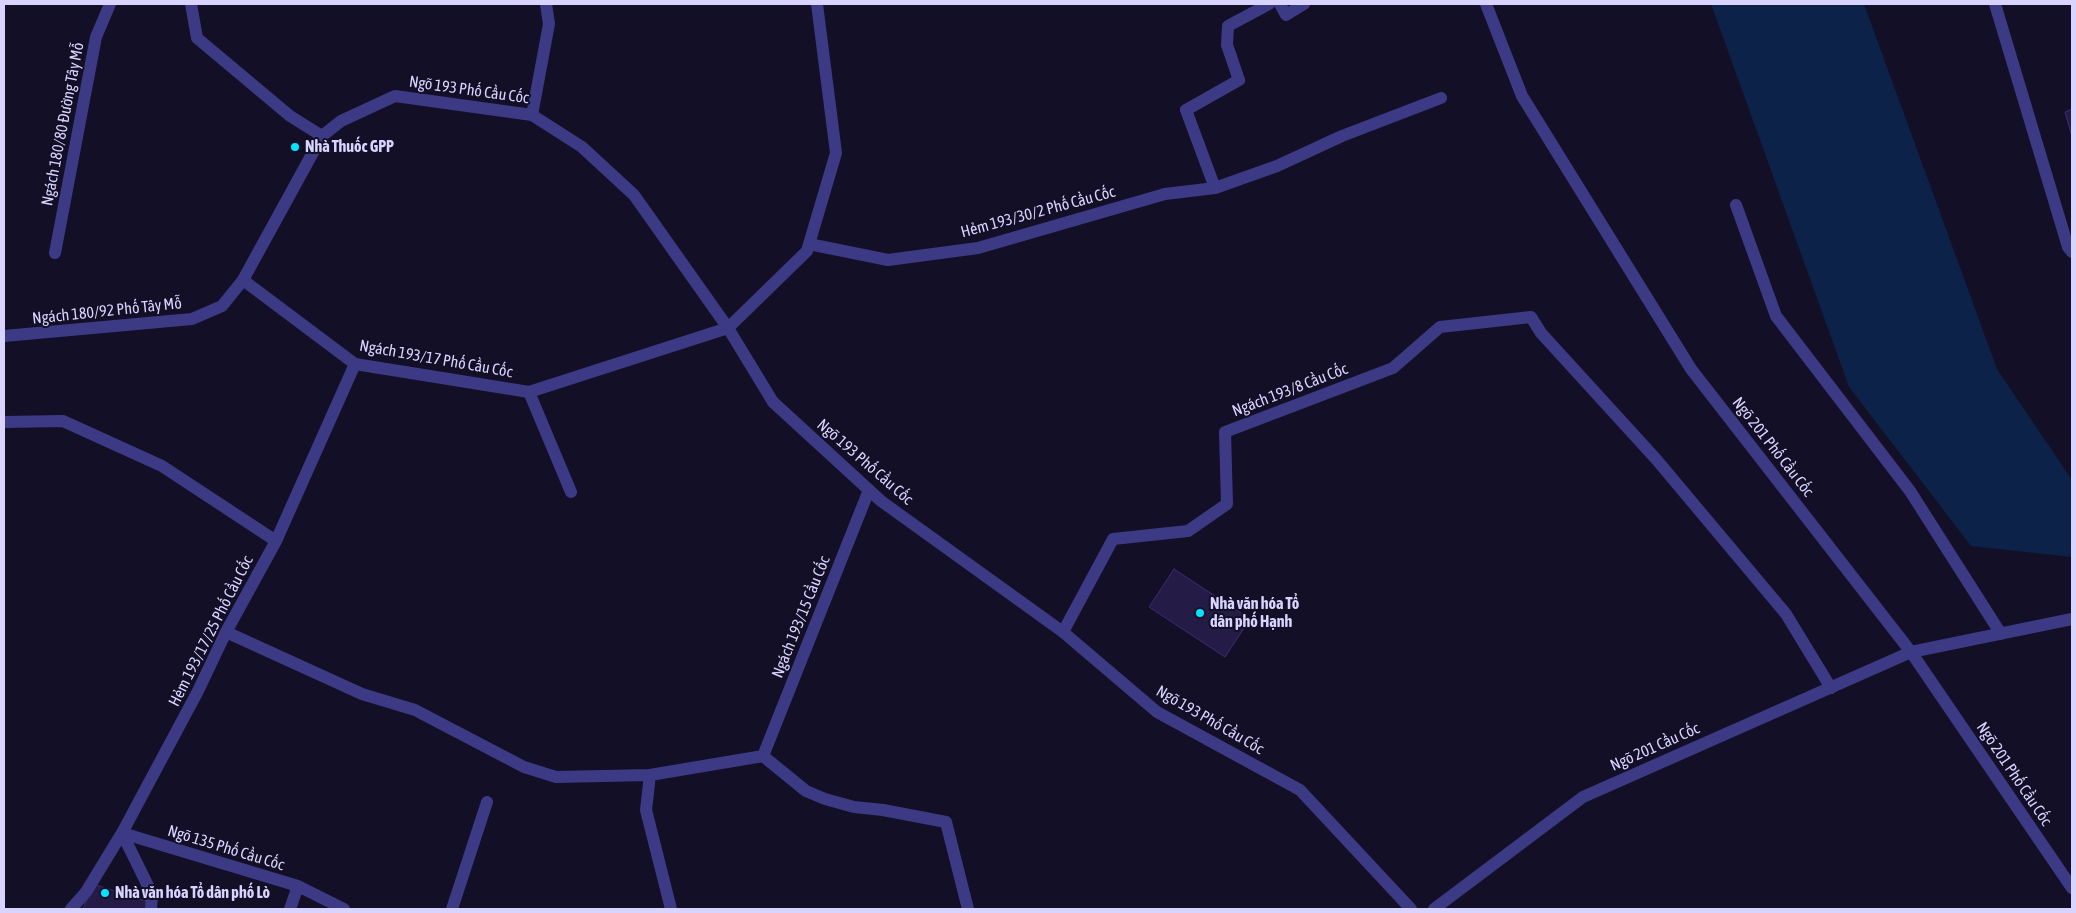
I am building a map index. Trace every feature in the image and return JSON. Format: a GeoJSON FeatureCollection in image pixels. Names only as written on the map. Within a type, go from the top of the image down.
{"type":"FeatureCollection","features":[{"type":"Feature","properties":{"kind":"street","name":"Ngách 180/80 Đường Tây Mỗ"},"geometry":{"type":"LineString","coordinates":[[55,252],[96,37],[110,4]]}},
{"type":"Feature","properties":{"kind":"street"},"geometry":{"type":"LineString","coordinates":[[191,4],[197,38],[290,116],[322,136]]}},
{"type":"Feature","properties":{"kind":"street"},"geometry":{"type":"LineString","coordinates":[[532,115],[549,24],[546,4]]}},
{"type":"Feature","properties":{"kind":"street"},"geometry":{"type":"LineString","coordinates":[[728,328],[807,251],[836,153],[817,4]]}},
{"type":"Feature","properties":{"kind":"street"},"geometry":{"type":"LineString","coordinates":[[1215,188],[1186,110],[1239,80],[1227,45],[1228,26],[1269,4]]}},
{"type":"Feature","properties":{"kind":"street"},"geometry":{"type":"LineString","coordinates":[[1280,4],[1286,15],[1304,4]]}},
{"type":"Feature","properties":{"kind":"street","name":"Ngõ 201 Phố Cầu Cốc"},"geometry":{"type":"LineString","coordinates":[[1486,4],[1522,96],[1692,368],[1911,652],[2072,888]]}},
{"type":"Feature","properties":{"kind":"street"},"geometry":{"type":"LineString","coordinates":[[1995,4],[2068,247],[2072,252]]}},
{"type":"Feature","properties":{"kind":"street","name":"Ngõ 193 Phố Cầu Cốc"},"geometry":{"type":"LineString","coordinates":[[322,136],[341,121],[395,96],[532,115],[582,147],[634,195],[728,328],[773,402],[870,490],[1064,632],[1157,712],[1300,790],[1410,909]]}},
{"type":"Feature","properties":{"kind":"street","name":"Hẻm 193/30/2 Phố Cầu Cốc"},"geometry":{"type":"LineString","coordinates":[[809,244],[888,260],[978,248],[1165,194],[1215,188],[1276,166],[1342,136],[1440,98]]}},
{"type":"Feature","properties":{"kind":"street","name":"Ngách 180/92 Phố Tây Mỗ"},"geometry":{"type":"LineString","coordinates":[[4,336],[192,319],[222,306],[243,280],[322,136]]}},
{"type":"Feature","properties":{"kind":"street"},"geometry":{"type":"LineString","coordinates":[[1736,205],[1776,316],[1910,490],[2001,634]]}},
{"type":"Feature","properties":{"kind":"street","name":"Ngách 193/17 Phố Cầu Cốc"},"geometry":{"type":"LineString","coordinates":[[243,280],[355,364],[529,392],[728,328]]}},
{"type":"Feature","properties":{"kind":"street","name":"Ngách 193/8 Cầu Cốc"},"geometry":{"type":"LineString","coordinates":[[1064,632],[1113,539],[1188,531],[1227,504],[1225,432],[1393,368],[1440,327],[1530,317],[1541,333],[1656,459],[1786,614],[1831,688]]}},
{"type":"Feature","properties":{"kind":"street","name":"Hẻm 193/17/25 Phố Cầu Cốc"},"geometry":{"type":"LineString","coordinates":[[71,909],[86,892],[122,833],[198,691],[226,632],[276,541],[355,364]]}},
{"type":"Feature","properties":{"kind":"street","name":"Ngách 193/17 Phố Cầu Cốc"},"geometry":{"type":"LineString","coordinates":[[529,392],[570,492]]}},
{"type":"Feature","properties":{"kind":"street"},"geometry":{"type":"LineString","coordinates":[[4,422],[63,422],[162,466],[276,541]]}},
{"type":"Feature","properties":{"kind":"street","name":"Ngách 193/15 Cầu Cốc"},"geometry":{"type":"LineString","coordinates":[[763,756],[870,490]]}},
{"type":"Feature","properties":{"kind":"street","name":"Ngõ 201 Cầu Cốc"},"geometry":{"type":"LineString","coordinates":[[1434,909],[1583,796],[1911,652],[2072,619]]}},
{"type":"Feature","properties":{"kind":"street"},"geometry":{"type":"LineString","coordinates":[[226,632],[362,694],[415,710],[508,760],[548,775],[556,777],[650,775],[763,756],[806,791],[825,799],[854,807],[883,810],[946,822],[968,909]]}},
{"type":"Feature","properties":{"kind":"street"},"geometry":{"type":"LineString","coordinates":[[650,775],[646,810],[671,909]]}},
{"type":"Feature","properties":{"kind":"street"},"geometry":{"type":"LineString","coordinates":[[452,909],[487,802]]}},
{"type":"Feature","properties":{"kind":"street"},"geometry":{"type":"LineString","coordinates":[[122,833],[152,894],[151,909]]}},
{"type":"Feature","properties":{"kind":"street","name":"Ngõ 135 Phố Cầu Cốc"},"geometry":{"type":"LineString","coordinates":[[122,833],[298,886],[290,909]]}},
{"type":"Feature","properties":{"kind":"street"},"geometry":{"type":"LineString","coordinates":[[298,886],[344,909]]}},
{"type":"Feature","properties":{"kind":"water"},"geometry":{"type":"Polygon","coordinates":[[[1711,4],[1864,4],[1997,369],[2072,480],[2072,557],[1971,546],[1849,387],[1711,4]]]}},
{"type":"Feature","properties":{"kind":"building"},"geometry":{"type":"Polygon","coordinates":[[[2072,109],[2072,137],[2065,112],[2072,109]]]}},
{"type":"Feature","properties":{"kind":"building","name":"Nhà văn hóa Tổ dân phố Hạnh"},"geometry":{"type":"Polygon","coordinates":[[[1174,569],[1250,619],[1225,657],[1149,607],[1174,569]]]}},
{"type":"Feature","properties":{"kind":"building","name":"Nhà văn hóa Tổ dân phố Lò"},"geometry":{"type":"Polygon","coordinates":[[[93,884],[149,902],[147,909],[83,909],[93,884]]]}},
{"type":"Feature","properties":{"kind":"place","name":"Nhà Thuốc GPP"},"geometry":{"type":"Point","coordinates":[295,147]}},
{"type":"Feature","properties":{"kind":"place","name":"Nhà văn hóa Tổ dân phố Hạnh"},"geometry":{"type":"Point","coordinates":[1200,613]}},
{"type":"Feature","properties":{"kind":"place","name":"Nhà văn hóa Tổ dân phố Lò"},"geometry":{"type":"Point","coordinates":[105,893]}}]}
